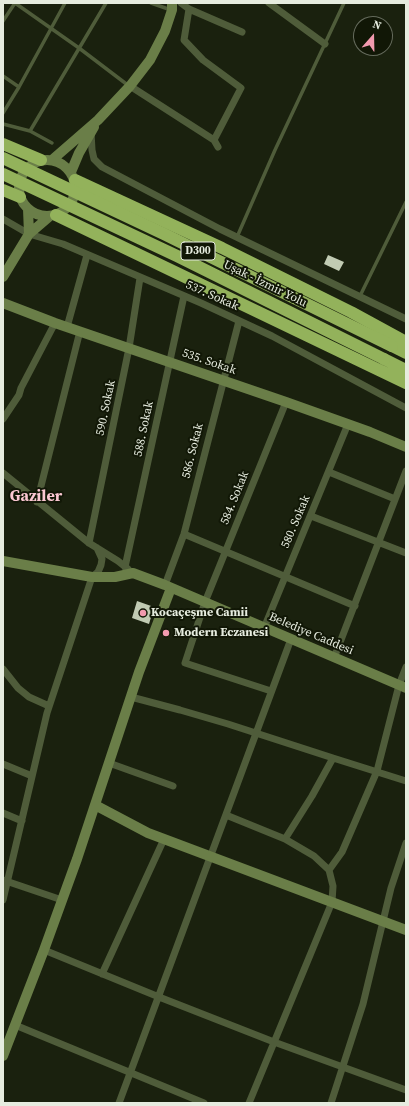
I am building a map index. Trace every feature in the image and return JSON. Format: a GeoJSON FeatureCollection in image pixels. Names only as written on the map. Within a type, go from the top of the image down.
{"type":"FeatureCollection","features":[{"type":"Feature","properties":{"kind":"highway"},"geometry":{"type":"LineString","coordinates":[[3,144],[47,160]]}},
{"type":"Feature","properties":{"kind":"highway","name":"Uşak - İzmir Yolu"},"geometry":{"type":"LineString","coordinates":[[3,158],[157,231],[406,353]]}},
{"type":"Feature","properties":{"kind":"highway","name":"Uşak - İzmir Yolu"},"geometry":{"type":"LineString","coordinates":[[3,174],[177,256],[406,370]]}},
{"type":"Feature","properties":{"kind":"highway"},"geometry":{"type":"LineString","coordinates":[[73,176],[351,312],[406,342]]}},
{"type":"Feature","properties":{"kind":"highway"},"geometry":{"type":"LineString","coordinates":[[3,190],[20,197]]}},
{"type":"Feature","properties":{"kind":"highway"},"geometry":{"type":"LineString","coordinates":[[53,216],[406,383]]}},
{"type":"Feature","properties":{"kind":"street"},"geometry":{"type":"LineString","coordinates":[[53,216],[42,216],[28,209],[20,197],[19,189],[22,174],[34,163],[47,160],[98,120],[130,86],[150,60],[166,31],[172,7],[181,3],[242,32]]}},
{"type":"Feature","properties":{"kind":"street"},"geometry":{"type":"LineString","coordinates":[[269,3],[325,44]]}},
{"type":"Feature","properties":{"kind":"street"},"geometry":{"type":"LineString","coordinates":[[189,8],[184,40],[203,60],[241,88],[214,140]]}},
{"type":"Feature","properties":{"kind":"street"},"geometry":{"type":"LineString","coordinates":[[130,86],[214,140],[218,147]]}},
{"type":"Feature","properties":{"kind":"street"},"geometry":{"type":"LineString","coordinates":[[73,176],[79,153],[98,120]]}},
{"type":"Feature","properties":{"kind":"street"},"geometry":{"type":"LineString","coordinates":[[91,132],[94,159],[102,167],[213,226],[406,319]]}},
{"type":"Feature","properties":{"kind":"street"},"geometry":{"type":"LineString","coordinates":[[3,277],[30,234],[53,216],[64,211],[72,202],[76,189],[73,176],[63,164],[47,160]]}},
{"type":"Feature","properties":{"kind":"street"},"geometry":{"type":"LineString","coordinates":[[28,209],[30,234]]}},
{"type":"Feature","properties":{"kind":"street","name":"537. Sokak"},"geometry":{"type":"LineString","coordinates":[[3,220],[30,234],[63,244],[272,336],[406,408]]}},
{"type":"Feature","properties":{"kind":"street"},"geometry":{"type":"LineString","coordinates":[[67,327],[88,255]]}},
{"type":"Feature","properties":{"kind":"street","name":"590. Sokak"},"geometry":{"type":"LineString","coordinates":[[89,543],[129,348],[140,278]]}},
{"type":"Feature","properties":{"kind":"street","name":"588. Sokak"},"geometry":{"type":"LineString","coordinates":[[129,570],[184,296]]}},
{"type":"Feature","properties":{"kind":"street","name":"535. Sokak"},"geometry":{"type":"LineString","coordinates":[[3,303],[55,323],[348,424],[406,447]]}},
{"type":"Feature","properties":{"kind":"street","name":"586. Sokak"},"geometry":{"type":"LineString","coordinates":[[168,587],[184,534],[239,321]]}},
{"type":"Feature","properties":{"kind":"street"},"geometry":{"type":"LineString","coordinates":[[3,419],[19,395],[20,388],[55,323]]}},
{"type":"Feature","properties":{"kind":"street"},"geometry":{"type":"LineString","coordinates":[[37,502],[80,331]]}},
{"type":"Feature","properties":{"kind":"street","name":"584. Sokak"},"geometry":{"type":"LineString","coordinates":[[271,692],[185,663],[205,602],[286,402]]}},
{"type":"Feature","properties":{"kind":"street","name":"580. Sokak"},"geometry":{"type":"LineString","coordinates":[[264,628],[348,424]]}},
{"type":"Feature","properties":{"kind":"street"},"geometry":{"type":"LineString","coordinates":[[334,658],[406,471]]}},
{"type":"Feature","properties":{"kind":"street"},"geometry":{"type":"LineString","coordinates":[[329,472],[395,499]]}},
{"type":"Feature","properties":{"kind":"street"},"geometry":{"type":"LineString","coordinates":[[3,473],[89,543],[129,570],[115,577],[92,576],[3,561]]}},
{"type":"Feature","properties":{"kind":"street"},"geometry":{"type":"LineString","coordinates":[[311,516],[406,554]]}},
{"type":"Feature","properties":{"kind":"street"},"geometry":{"type":"LineString","coordinates":[[184,534],[355,606]]}},
{"type":"Feature","properties":{"kind":"street"},"geometry":{"type":"LineString","coordinates":[[3,900],[5,880],[22,821],[49,706],[92,576],[98,572],[101,565],[102,559],[97,548]]}},
{"type":"Feature","properties":{"kind":"street","name":"Belediye Caddesi"},"geometry":{"type":"LineString","coordinates":[[129,570],[403,686]]}},
{"type":"Feature","properties":{"kind":"street"},"geometry":{"type":"LineString","coordinates":[[3,1056],[62,900],[168,587]]}},
{"type":"Feature","properties":{"kind":"street"},"geometry":{"type":"LineString","coordinates":[[119,1103],[291,639]]}},
{"type":"Feature","properties":{"kind":"street"},"geometry":{"type":"LineString","coordinates":[[329,870],[342,852],[377,771],[403,686],[406,667]]}},
{"type":"Feature","properties":{"kind":"street"},"geometry":{"type":"LineString","coordinates":[[3,669],[18,688],[29,697],[49,706]]}},
{"type":"Feature","properties":{"kind":"street"},"geometry":{"type":"LineString","coordinates":[[130,697],[180,710],[406,781]]}},
{"type":"Feature","properties":{"kind":"street"},"geometry":{"type":"LineString","coordinates":[[285,839],[312,796],[333,758]]}},
{"type":"Feature","properties":{"kind":"street"},"geometry":{"type":"LineString","coordinates":[[109,763],[173,786]]}},
{"type":"Feature","properties":{"kind":"street"},"geometry":{"type":"LineString","coordinates":[[3,764],[32,776]]}},
{"type":"Feature","properties":{"kind":"street"},"geometry":{"type":"LineString","coordinates":[[95,805],[148,833],[406,930]]}},
{"type":"Feature","properties":{"kind":"street"},"geometry":{"type":"LineString","coordinates":[[3,813],[22,821]]}},
{"type":"Feature","properties":{"kind":"street"},"geometry":{"type":"LineString","coordinates":[[226,815],[285,839],[314,856],[329,870],[333,886],[332,902],[249,1103]]}},
{"type":"Feature","properties":{"kind":"street"},"geometry":{"type":"LineString","coordinates":[[102,974],[164,839]]}},
{"type":"Feature","properties":{"kind":"street"},"geometry":{"type":"LineString","coordinates":[[331,1103],[362,1004],[391,888],[406,843]]}},
{"type":"Feature","properties":{"kind":"street"},"geometry":{"type":"LineString","coordinates":[[5,880],[62,900]]}},
{"type":"Feature","properties":{"kind":"street"},"geometry":{"type":"LineString","coordinates":[[44,950],[274,1042],[406,1090]]}},
{"type":"Feature","properties":{"kind":"street"},"geometry":{"type":"LineString","coordinates":[[15,1025],[204,1103]]}},
{"type":"Feature","properties":{"kind":"lane"},"geometry":{"type":"LineString","coordinates":[[3,22],[15,3],[80,48],[130,86]]}},
{"type":"Feature","properties":{"kind":"lane"},"geometry":{"type":"LineString","coordinates":[[3,113],[65,3]]}},
{"type":"Feature","properties":{"kind":"lane"},"geometry":{"type":"LineString","coordinates":[[30,131],[106,3]]}},
{"type":"Feature","properties":{"kind":"lane"},"geometry":{"type":"LineString","coordinates":[[151,3],[172,7]]}},
{"type":"Feature","properties":{"kind":"lane"},"geometry":{"type":"LineString","coordinates":[[237,237],[275,150],[344,3]]}},
{"type":"Feature","properties":{"kind":"lane"},"geometry":{"type":"LineString","coordinates":[[3,76],[19,87]]}},
{"type":"Feature","properties":{"kind":"lane"},"geometry":{"type":"LineString","coordinates":[[3,124],[30,131],[52,143]]}},
{"type":"Feature","properties":{"kind":"lane"},"geometry":{"type":"LineString","coordinates":[[360,296],[406,202]]}},
{"type":"Feature","properties":{"kind":"building"},"geometry":{"type":"Polygon","coordinates":[[[328,255],[344,262],[339,271],[324,264],[328,255]]]}},
{"type":"Feature","properties":{"kind":"building","name":"Kocaçeşme Camii"},"geometry":{"type":"Polygon","coordinates":[[[137,601],[154,607],[149,624],[132,618],[137,601]]]}},
{"type":"Feature","properties":{"kind":"place","name":"Kocaçeşme Camii"},"geometry":{"type":"Point","coordinates":[143,613]}},
{"type":"Feature","properties":{"kind":"place","name":"Modern Eczanesi"},"geometry":{"type":"Point","coordinates":[166,633]}},
{"type":"Feature","properties":{"kind":"district","name":"Gaziler"},"geometry":{"type":"Point","coordinates":[36,497]}}]}
